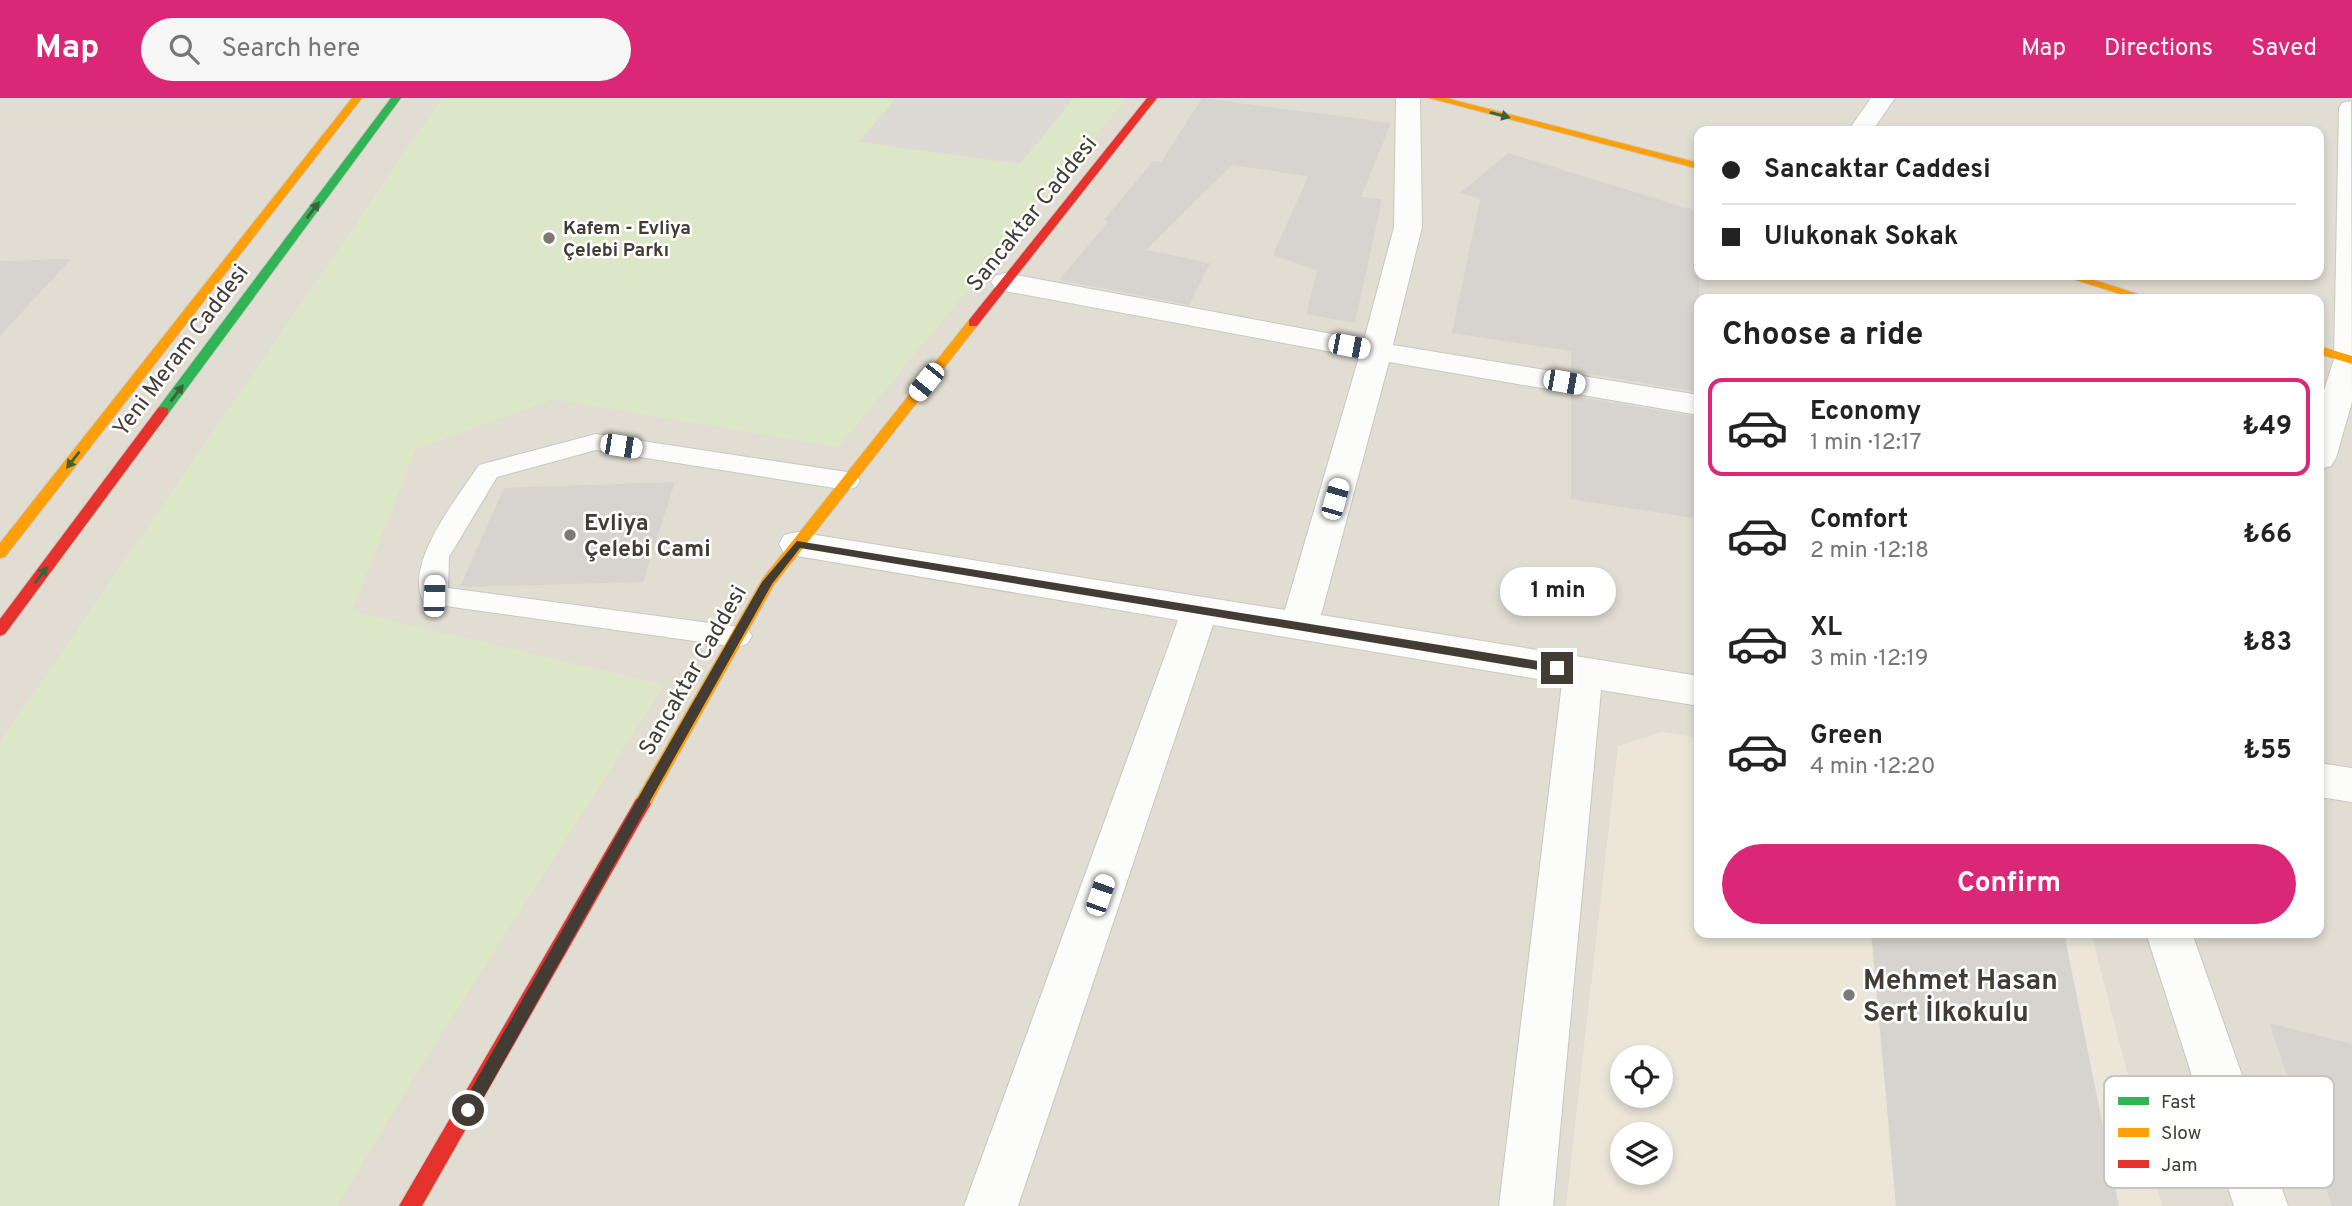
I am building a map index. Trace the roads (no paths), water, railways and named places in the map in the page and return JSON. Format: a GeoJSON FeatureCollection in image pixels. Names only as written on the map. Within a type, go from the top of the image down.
{"type":"FeatureCollection","features":[{"type":"Feature","properties":{"kind":"street","name":"Yeni Meram Caddesi"},"geometry":{"type":"LineString","coordinates":[[0,553],[357,98]]}},
{"type":"Feature","properties":{"kind":"street","name":"Yeni Meram Caddesi"},"geometry":{"type":"LineString","coordinates":[[0,630],[396,98]]}},
{"type":"Feature","properties":{"kind":"street","name":"Sancaktar Caddesi"},"geometry":{"type":"LineString","coordinates":[[410,1206],[461,1122],[768,582],[1152,98]]}},
{"type":"Feature","properties":{"kind":"street"},"geometry":{"type":"LineString","coordinates":[[1299,626],[1408,227],[1408,98]]}},
{"type":"Feature","properties":{"kind":"street"},"geometry":{"type":"LineString","coordinates":[[1434,98],[1582,136],[1608,139],[1694,165]]}},
{"type":"Feature","properties":{"kind":"street"},"geometry":{"type":"LineString","coordinates":[[1863,126],[1883,98]]}},
{"type":"Feature","properties":{"kind":"street"},"geometry":{"type":"LineString","coordinates":[[2324,443],[2351,359],[2352,108],[2337,98]]}},
{"type":"Feature","properties":{"kind":"street"},"geometry":{"type":"LineString","coordinates":[[1541,108],[1592,129],[1608,139]]}},
{"type":"Feature","properties":{"kind":"street"},"geometry":{"type":"LineString","coordinates":[[2083,280],[2131,294]]}},
{"type":"Feature","properties":{"kind":"street"},"geometry":{"type":"LineString","coordinates":[[1005,282],[1376,351],[1694,404]]}},
{"type":"Feature","properties":{"kind":"street"},"geometry":{"type":"LineString","coordinates":[[2324,351],[2351,359]]}},
{"type":"Feature","properties":{"kind":"street"},"geometry":{"type":"LineString","coordinates":[[797,544],[1694,690]]}},
{"type":"Feature","properties":{"kind":"street"},"geometry":{"type":"LineString","coordinates":[[991,1206],[1200,610]]}},
{"type":"Feature","properties":{"kind":"street"},"geometry":{"type":"LineString","coordinates":[[1526,1206],[1583,673]]}},
{"type":"Feature","properties":{"kind":"street"},"geometry":{"type":"LineString","coordinates":[[2324,781],[2352,785]]}},
{"type":"Feature","properties":{"kind":"street"},"geometry":{"type":"LineString","coordinates":[[2171,938],[2217,1076]]}},
{"type":"Feature","properties":{"kind":"street"},"geometry":{"type":"LineString","coordinates":[[2255,1188],[2261,1206]]}},
{"type":"Feature","properties":{"kind":"lane"},"geometry":{"type":"LineString","coordinates":[[737,636],[434,596],[435,557],[488,471],[596,442],[847,481]]}},
{"type":"Feature","properties":{"kind":"place","name":"Kafem - Evliya Çelebi Parkı"},"geometry":{"type":"Point","coordinates":[549,238]}},
{"type":"Feature","properties":{"kind":"place","name":"Evliya Çelebi Cami"},"geometry":{"type":"Point","coordinates":[570,535]}},
{"type":"Feature","properties":{"kind":"place","name":"Mehmet Hasan Sert İlkokulu"},"geometry":{"type":"Point","coordinates":[1849,995]}}]}
